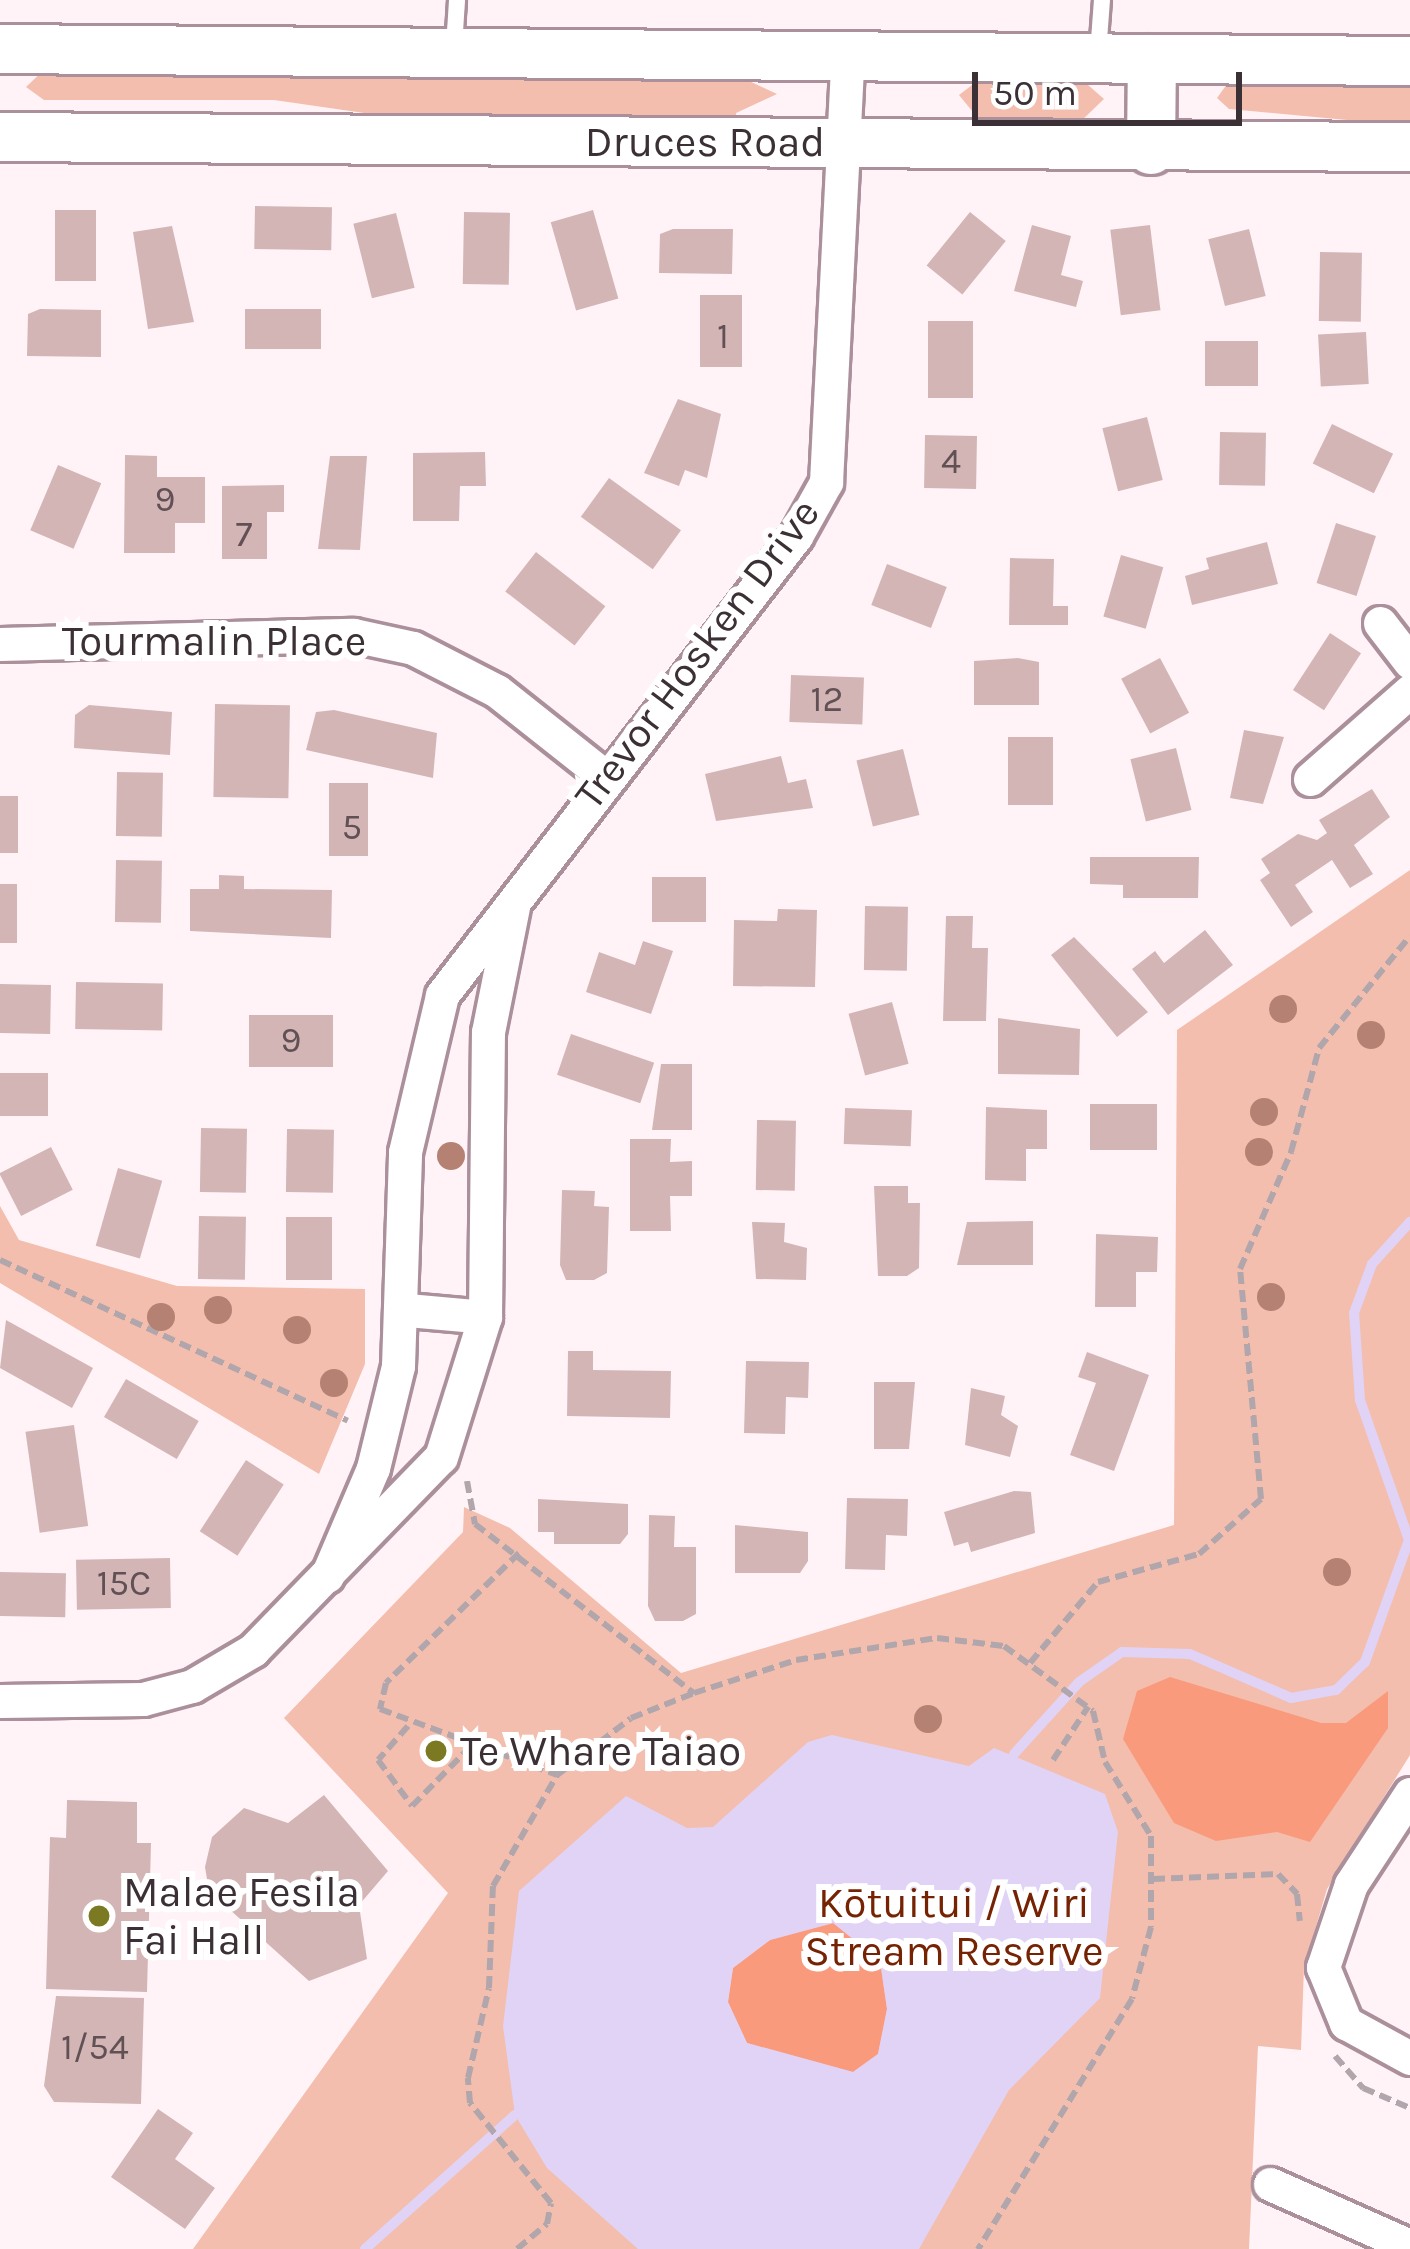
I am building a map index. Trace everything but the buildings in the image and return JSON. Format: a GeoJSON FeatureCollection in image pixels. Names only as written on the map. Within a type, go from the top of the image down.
{"type":"FeatureCollection","features":[{"type":"Feature","properties":{"kind":"main road","name":"Druces Road"},"geometry":{"type":"LineString","coordinates":[[0,49],[1410,61]]}},
{"type":"Feature","properties":{"kind":"main road"},"geometry":{"type":"LineString","coordinates":[[1151,149],[1152,59]]}},
{"type":"Feature","properties":{"kind":"main road","name":"Druces Road"},"geometry":{"type":"LineString","coordinates":[[0,136],[1151,149],[1410,147]]}},
{"type":"Feature","properties":{"kind":"street","name":"Trevor Hosken Drive"},"geometry":{"type":"LineString","coordinates":[[327,1576],[383,1434],[407,1310],[405,1152],[425,1035],[464,956],[796,536],[826,482],[848,54]]}},
{"type":"Feature","properties":{"kind":"street"},"geometry":{"type":"LineString","coordinates":[[1379,623],[1410,662]]}},
{"type":"Feature","properties":{"kind":"street","name":"Tourmalin Place"},"geometry":{"type":"LineString","coordinates":[[0,644],[352,635],[413,648],[497,691],[603,775]]}},
{"type":"Feature","properties":{"kind":"street"},"geometry":{"type":"LineString","coordinates":[[1310,779],[1410,691]]}},
{"type":"Feature","properties":{"kind":"street","name":"Trevor Hosken Drive"},"geometry":{"type":"LineString","coordinates":[[0,1701],[143,1700],[192,1687],[253,1650],[441,1457],[485,1317],[488,1032],[499,951],[525,879]]}},
{"type":"Feature","properties":{"kind":"street"},"geometry":{"type":"LineString","coordinates":[[407,1310],[485,1317]]}},
{"type":"Feature","properties":{"kind":"street"},"geometry":{"type":"LineString","coordinates":[[1410,1794],[1352,1885],[1323,1967],[1346,2023],[1410,2058]]}},
{"type":"Feature","properties":{"kind":"street"},"geometry":{"type":"LineString","coordinates":[[1270,2184],[1410,2246]]}},
{"type":"Feature","properties":{"kind":"lane"},"geometry":{"type":"LineString","coordinates":[[454,51],[457,0]]}},
{"type":"Feature","properties":{"kind":"lane"},"geometry":{"type":"LineString","coordinates":[[1098,58],[1102,0]]}},
{"type":"Feature","properties":{"kind":"path"},"geometry":{"type":"LineString","coordinates":[[1030,1663],[1098,1582],[1199,1554],[1261,1499],[1240,1268],[1291,1152],[1319,1048],[1410,936]]}},
{"type":"Feature","properties":{"kind":"path"},"geometry":{"type":"LineString","coordinates":[[0,1261],[383,1434]]}},
{"type":"Feature","properties":{"kind":"path"},"geometry":{"type":"LineString","coordinates":[[441,1457],[464,1468],[475,1525],[519,1553],[694,1693]]}},
{"type":"Feature","properties":{"kind":"path"},"geometry":{"type":"LineString","coordinates":[[519,1553],[386,1683],[380,1709],[408,1726],[557,1774]]}},
{"type":"Feature","properties":{"kind":"path"},"geometry":{"type":"LineString","coordinates":[[517,2249],[547,2224],[551,2203],[520,2158],[475,2110],[469,2078],[489,1988],[493,1886],[557,1774],[631,1718],[694,1693],[796,1660],[937,1639],[987,1641],[1030,1663],[1086,1705],[1105,1762],[1149,1821],[1154,1879],[1143,1963],[1118,2031],[978,2249]]}},
{"type":"Feature","properties":{"kind":"path"},"geometry":{"type":"LineString","coordinates":[[1053,1760],[1086,1705]]}},
{"type":"Feature","properties":{"kind":"path"},"geometry":{"type":"LineString","coordinates":[[408,1726],[378,1760],[412,1806],[471,1746]]}},
{"type":"Feature","properties":{"kind":"path"},"geometry":{"type":"LineString","coordinates":[[1154,1879],[1258,1869]]}},
{"type":"Feature","properties":{"kind":"green space"},"geometry":{"type":"Polygon","coordinates":[[[47,67],[732,73],[777,94],[736,113],[737,123],[392,117],[274,100],[44,100],[26,87],[47,67]]]}},
{"type":"Feature","properties":{"kind":"green space"},"geometry":{"type":"Polygon","coordinates":[[[984,76],[1080,78],[1104,99],[1079,123],[982,123],[959,95],[984,76]]]}},
{"type":"Feature","properties":{"kind":"green space"},"geometry":{"type":"Polygon","coordinates":[[[1410,79],[1410,126],[1229,109],[1217,98],[1230,80],[1410,79]]]}},
{"type":"Feature","properties":{"kind":"green space","name":"Kōtuitui / Wiri Stream Reserve"},"geometry":{"type":"Polygon","coordinates":[[[1410,870],[1410,1755],[1327,1889],[1304,1967],[1301,2050],[1258,2046],[1249,2249],[193,2249],[448,1893],[284,1718],[463,1532],[464,1507],[510,1528],[681,1673],[1174,1525],[1177,1030],[1410,870]]]}},
{"type":"Feature","properties":{"kind":"green space"},"geometry":{"type":"Polygon","coordinates":[[[0,1206],[19,1240],[177,1286],[365,1289],[365,1364],[319,1474],[0,1283],[0,1206]]]}},
{"type":"Feature","properties":{"kind":"shaded area"},"geometry":{"type":"Polygon","coordinates":[[[1170,1677],[1321,1723],[1346,1723],[1388,1691],[1388,1728],[1310,1842],[1277,1832],[1216,1841],[1174,1823],[1123,1739],[1137,1691],[1170,1677]]]}},
{"type":"Feature","properties":{"kind":"shaded area"},"geometry":{"type":"Polygon","coordinates":[[[832,1735],[969,1766],[994,1748],[1105,1794],[1118,1832],[1100,1998],[1009,2090],[919,2249],[638,2249],[547,2168],[515,2115],[503,2026],[519,1891],[626,1796],[687,1828],[713,1827],[808,1742],[832,1735]],[[833,1923],[770,1940],[733,1968],[728,2002],[747,2043],[853,2072],[878,2054],[887,2009],[880,1961],[833,1923]]]}},
{"type":"Feature","properties":{"kind":"shaded area"},"geometry":{"type":"Polygon","coordinates":[[[834,1923],[880,1961],[887,2009],[878,2054],[853,2072],[747,2043],[728,2002],[733,1968],[770,1940],[834,1923]]]}},
{"type":"Feature","properties":{"kind":"waterway"},"geometry":{"type":"LineString","coordinates":[[1014,1754],[1079,1682],[1122,1652],[1190,1654],[1291,1698],[1336,1690],[1365,1662],[1409,1540],[1360,1400],[1354,1313],[1372,1264],[1410,1222]]}},
{"type":"Feature","properties":{"kind":"waterway"},"geometry":{"type":"LineString","coordinates":[[365,2249],[515,2115]]}},
{"type":"Feature","properties":{"kind":"place","name":"Te Whare Taiao"},"geometry":{"type":"Point","coordinates":[436,1751]}},
{"type":"Feature","properties":{"kind":"place","name":"Malae Fesila Fai Hall"},"geometry":{"type":"Point","coordinates":[99,1916]}}]}
